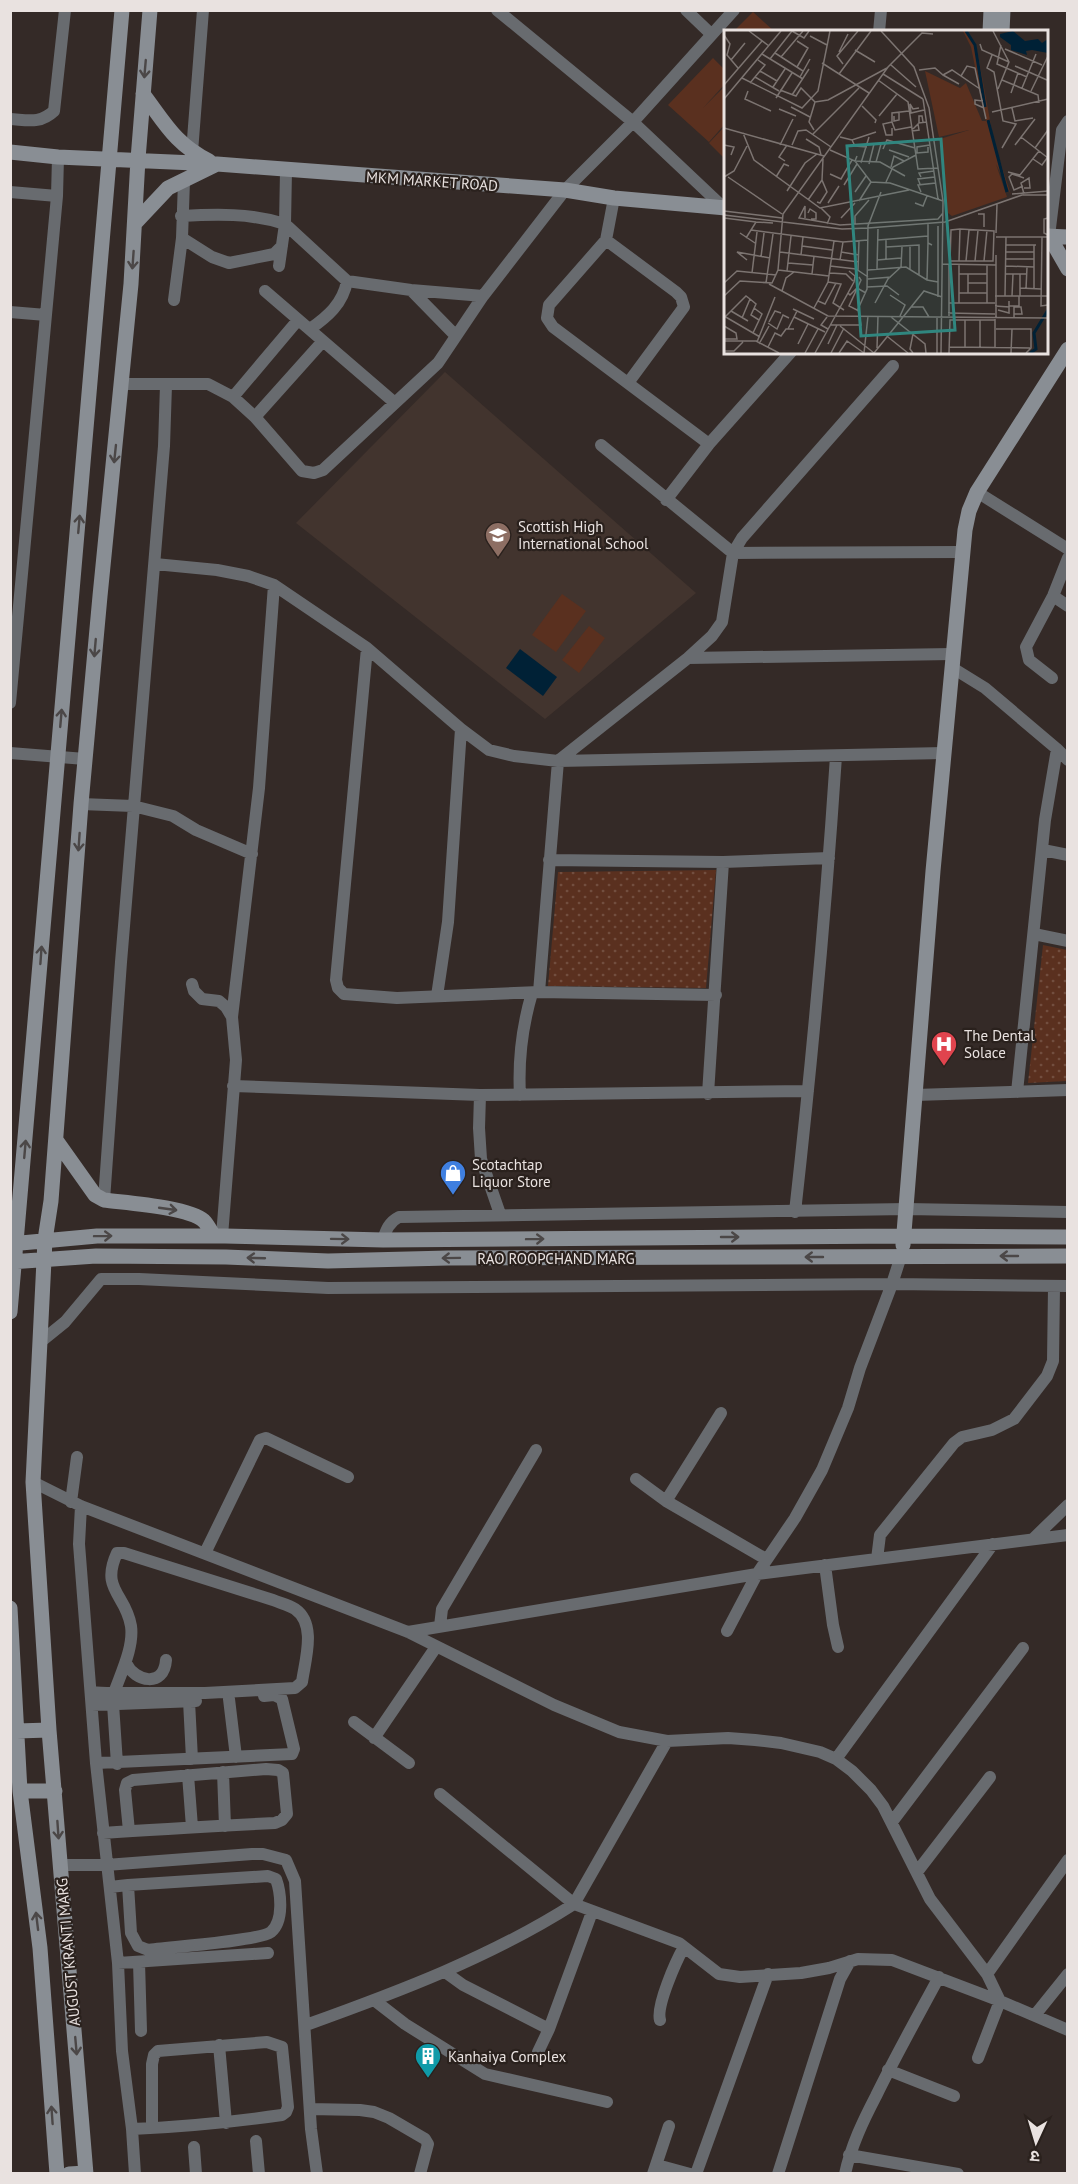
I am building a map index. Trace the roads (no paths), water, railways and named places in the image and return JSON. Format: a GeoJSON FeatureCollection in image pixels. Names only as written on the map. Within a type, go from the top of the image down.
{"type":"FeatureCollection","features":[{"type":"Feature","properties":{"kind":"main road"},"geometry":{"type":"LineString","coordinates":[[10,1312],[14,1243],[22,1185],[122,10]]}},
{"type":"Feature","properties":{"kind":"main road","name":"AUGUST KRANTI MARG"},"geometry":{"type":"LineString","coordinates":[[86,2173],[49,1730],[33,1482],[45,1240],[51,1201],[81,804],[136,222],[138,159],[150,10]]}},
{"type":"Feature","properties":{"kind":"main road"},"geometry":{"type":"LineString","coordinates":[[990,30],[991,10]]}},
{"type":"Feature","properties":{"kind":"main road"},"geometry":{"type":"LineString","coordinates":[[1002,30],[1003,10]]}},
{"type":"Feature","properties":{"kind":"main road"},"geometry":{"type":"LineString","coordinates":[[143,94],[175,138],[192,152],[217,165]]}},
{"type":"Feature","properties":{"kind":"main road","name":"MKM MARKET ROAD"},"geometry":{"type":"LineString","coordinates":[[10,152],[565,190],[614,198],[724,207]]}},
{"type":"Feature","properties":{"kind":"main road"},"geometry":{"type":"LineString","coordinates":[[136,222],[168,188],[217,165]]}},
{"type":"Feature","properties":{"kind":"main road"},"geometry":{"type":"LineString","coordinates":[[1048,236],[1068,237]]}},
{"type":"Feature","properties":{"kind":"main road"},"geometry":{"type":"LineString","coordinates":[[1048,236],[1068,270]]}},
{"type":"Feature","properties":{"kind":"main road"},"geometry":{"type":"LineString","coordinates":[[901,1256],[907,1209],[952,660],[962,552],[969,511],[977,492],[1068,349]]}},
{"type":"Feature","properties":{"kind":"main road"},"geometry":{"type":"LineString","coordinates":[[56,1140],[95,1195],[104,1200],[179,1210],[204,1221],[218,1236]]}},
{"type":"Feature","properties":{"kind":"main road"},"geometry":{"type":"LineString","coordinates":[[10,1203],[22,1185]]}},
{"type":"Feature","properties":{"kind":"main road","name":"RAO ROOPCHAND MARG"},"geometry":{"type":"LineString","coordinates":[[14,1243],[97,1236],[383,1240],[1068,1237]]}},
{"type":"Feature","properties":{"kind":"main road","name":"RAO ROOPCHAND MARG"},"geometry":{"type":"LineString","coordinates":[[13,1261],[96,1256],[328,1261],[448,1258],[1068,1256]]}},
{"type":"Feature","properties":{"kind":"main road","name":"AUGUST KRANTI MARG"},"geometry":{"type":"LineString","coordinates":[[10,1608],[20,1791],[40,1948],[57,2174]]}},
{"type":"Feature","properties":{"kind":"main road"},"geometry":{"type":"LineString","coordinates":[[17,1731],[49,1730]]}},
{"type":"Feature","properties":{"kind":"main road"},"geometry":{"type":"LineString","coordinates":[[20,1791],[55,1791]]}},
{"type":"Feature","properties":{"kind":"main road"},"geometry":{"type":"LineString","coordinates":[[69,2174],[86,2173]]}},
{"type":"Feature","properties":{"kind":"street"},"geometry":{"type":"LineString","coordinates":[[10,119],[37,120],[46,118],[54,111],[65,10]]}},
{"type":"Feature","properties":{"kind":"street"},"geometry":{"type":"LineString","coordinates":[[192,152],[203,10]]}},
{"type":"Feature","properties":{"kind":"street"},"geometry":{"type":"LineString","coordinates":[[497,10],[633,122],[724,207]]}},
{"type":"Feature","properties":{"kind":"street"},"geometry":{"type":"LineString","coordinates":[[686,10],[711,34]]}},
{"type":"Feature","properties":{"kind":"street"},"geometry":{"type":"LineString","coordinates":[[121,384],[208,384],[233,397],[255,417],[302,471],[314,473],[323,470],[432,370],[483,296],[565,190],[633,122],[734,10]]}},
{"type":"Feature","properties":{"kind":"street"},"geometry":{"type":"LineString","coordinates":[[879,30],[881,10]]}},
{"type":"Feature","properties":{"kind":"street"},"geometry":{"type":"LineString","coordinates":[[1048,236],[1062,130],[1064,123],[1068,121]]}},
{"type":"Feature","properties":{"kind":"street"},"geometry":{"type":"LineString","coordinates":[[10,703],[57,196],[58,157]]}},
{"type":"Feature","properties":{"kind":"street"},"geometry":{"type":"LineString","coordinates":[[279,266],[285,225],[286,171]]}},
{"type":"Feature","properties":{"kind":"street"},"geometry":{"type":"LineString","coordinates":[[174,300],[182,238],[184,181]]}},
{"type":"Feature","properties":{"kind":"street"},"geometry":{"type":"LineString","coordinates":[[10,192],[57,196]]}},
{"type":"Feature","properties":{"kind":"street"},"geometry":{"type":"LineString","coordinates":[[614,198],[606,240],[549,305],[546,318],[553,327],[709,444]]}},
{"type":"Feature","properties":{"kind":"street"},"geometry":{"type":"LineString","coordinates":[[181,216],[219,214],[249,216],[285,225],[347,281],[411,290],[483,296]]}},
{"type":"Feature","properties":{"kind":"street"},"geometry":{"type":"LineString","coordinates":[[182,238],[212,257],[229,263],[273,254],[282,246]]}},
{"type":"Feature","properties":{"kind":"street"},"geometry":{"type":"LineString","coordinates":[[606,240],[676,292],[684,302],[684,307],[628,383]]}},
{"type":"Feature","properties":{"kind":"street"},"geometry":{"type":"LineString","coordinates":[[310,330],[328,316],[345,293],[347,281]]}},
{"type":"Feature","properties":{"kind":"street"},"geometry":{"type":"LineString","coordinates":[[411,290],[456,336]]}},
{"type":"Feature","properties":{"kind":"street"},"geometry":{"type":"LineString","coordinates":[[265,291],[395,403]]}},
{"type":"Feature","properties":{"kind":"street"},"geometry":{"type":"LineString","coordinates":[[10,312],[46,315]]}},
{"type":"Feature","properties":{"kind":"street"},"geometry":{"type":"LineString","coordinates":[[233,397],[298,320]]}},
{"type":"Feature","properties":{"kind":"street"},"geometry":{"type":"LineString","coordinates":[[255,417],[323,341]]}},
{"type":"Feature","properties":{"kind":"street"},"geometry":{"type":"LineString","coordinates":[[666,500],[709,444],[789,354]]}},
{"type":"Feature","properties":{"kind":"street"},"geometry":{"type":"LineString","coordinates":[[520,1095],[522,1035],[536,993],[558,760],[688,658],[712,636],[722,622],[733,554],[742,538],[893,366]]}},
{"type":"Feature","properties":{"kind":"street"},"geometry":{"type":"LineString","coordinates":[[104,1200],[133,806],[164,446],[166,385]]}},
{"type":"Feature","properties":{"kind":"street"},"geometry":{"type":"LineString","coordinates":[[601,445],[733,554],[962,552]]}},
{"type":"Feature","properties":{"kind":"street"},"geometry":{"type":"LineString","coordinates":[[977,492],[1068,549]]}},
{"type":"Feature","properties":{"kind":"street"},"geometry":{"type":"LineString","coordinates":[[1052,678],[1029,660],[1026,647],[1053,596],[1068,558]]}},
{"type":"Feature","properties":{"kind":"street"},"geometry":{"type":"LineString","coordinates":[[155,564],[217,570],[248,576],[274,585],[367,648],[461,729],[489,750],[514,756],[558,760],[944,753]]}},
{"type":"Feature","properties":{"kind":"street"},"geometry":{"type":"LineString","coordinates":[[218,1236],[236,1060],[232,1017],[252,854],[274,585]]}},
{"type":"Feature","properties":{"kind":"street"},"geometry":{"type":"LineString","coordinates":[[1053,596],[1068,606]]}},
{"type":"Feature","properties":{"kind":"street"},"geometry":{"type":"LineString","coordinates":[[367,648],[336,980],[338,988],[344,994],[397,998],[536,993],[716,994]]}},
{"type":"Feature","properties":{"kind":"street"},"geometry":{"type":"LineString","coordinates":[[688,658],[952,660],[1058,749],[1068,760]]}},
{"type":"Feature","properties":{"kind":"street"},"geometry":{"type":"LineString","coordinates":[[437,996],[448,922],[461,729]]}},
{"type":"Feature","properties":{"kind":"street"},"geometry":{"type":"LineString","coordinates":[[1017,1092],[1045,820],[1058,749]]}},
{"type":"Feature","properties":{"kind":"street"},"geometry":{"type":"LineString","coordinates":[[10,753],[86,759]]}},
{"type":"Feature","properties":{"kind":"street"},"geometry":{"type":"LineString","coordinates":[[795,1212],[829,858],[836,756]]}},
{"type":"Feature","properties":{"kind":"street"},"geometry":{"type":"LineString","coordinates":[[81,804],[133,806],[173,816],[196,830],[252,854]]}},
{"type":"Feature","properties":{"kind":"street"},"geometry":{"type":"LineString","coordinates":[[1043,850],[1068,855]]}},
{"type":"Feature","properties":{"kind":"street"},"geometry":{"type":"LineString","coordinates":[[549,861],[723,861],[829,858]]}},
{"type":"Feature","properties":{"kind":"street"},"geometry":{"type":"LineString","coordinates":[[708,1094],[723,861]]}},
{"type":"Feature","properties":{"kind":"street"},"geometry":{"type":"LineString","coordinates":[[1034,934],[1068,940]]}},
{"type":"Feature","properties":{"kind":"street"},"geometry":{"type":"LineString","coordinates":[[192,984],[194,991],[202,999],[219,1001],[232,1017]]}},
{"type":"Feature","properties":{"kind":"street"},"geometry":{"type":"LineString","coordinates":[[233,1086],[480,1095],[808,1091]]}},
{"type":"Feature","properties":{"kind":"street"},"geometry":{"type":"LineString","coordinates":[[915,1095],[1068,1090]]}},
{"type":"Feature","properties":{"kind":"street"},"geometry":{"type":"LineString","coordinates":[[480,1095],[478,1128],[481,1159],[500,1214]]}},
{"type":"Feature","properties":{"kind":"street"},"geometry":{"type":"LineString","coordinates":[[383,1240],[387,1228],[393,1220],[399,1217],[907,1209],[1068,1212]]}},
{"type":"Feature","properties":{"kind":"street"},"geometry":{"type":"LineString","coordinates":[[728,1631],[757,1574],[795,1518],[822,1470],[848,1408],[860,1368],[901,1256]]}},
{"type":"Feature","properties":{"kind":"street"},"geometry":{"type":"LineString","coordinates":[[39,1343],[65,1322],[100,1279],[328,1288],[892,1284],[1068,1286]]}},
{"type":"Feature","properties":{"kind":"street"},"geometry":{"type":"LineString","coordinates":[[877,1558],[880,1536],[954,1443],[962,1437],[992,1430],[1014,1419],[1047,1376],[1053,1361],[1054,1287]]}},
{"type":"Feature","properties":{"kind":"street"},"geometry":{"type":"LineString","coordinates":[[666,1501],[721,1413]]}},
{"type":"Feature","properties":{"kind":"street"},"geometry":{"type":"LineString","coordinates":[[205,1553],[260,1440],[266,1438],[348,1477]]}},
{"type":"Feature","properties":{"kind":"street"},"geometry":{"type":"LineString","coordinates":[[440,1626],[442,1609],[536,1450]]}},
{"type":"Feature","properties":{"kind":"street"},"geometry":{"type":"LineString","coordinates":[[77,1457],[76,1504],[96,1763],[118,1964],[122,2051],[135,2174]]}},
{"type":"Feature","properties":{"kind":"street"},"geometry":{"type":"LineString","coordinates":[[636,1479],[666,1501],[766,1559]]}},
{"type":"Feature","properties":{"kind":"street"},"geometry":{"type":"LineString","coordinates":[[33,1482],[76,1504],[408,1632],[554,1705],[619,1732],[667,1741],[728,1738],[781,1743],[820,1752],[836,1759],[871,1790],[892,1822],[930,1899],[987,1974],[1000,2001],[978,2058]]}},
{"type":"Feature","properties":{"kind":"street"},"geometry":{"type":"LineString","coordinates":[[1034,1538],[1068,1505]]}},
{"type":"Feature","properties":{"kind":"street"},"geometry":{"type":"LineString","coordinates":[[408,1632],[757,1574],[1068,1535]]}},
{"type":"Feature","properties":{"kind":"street"},"geometry":{"type":"LineString","coordinates":[[836,1759],[993,1544]]}},
{"type":"Feature","properties":{"kind":"street"},"geometry":{"type":"LineString","coordinates":[[113,1698],[295,1688],[303,1682],[309,1632],[305,1619],[296,1609],[273,1600],[124,1552],[117,1553],[111,1568],[112,1587],[126,1607],[132,1628],[126,1663],[113,1698],[117,1764]]}},
{"type":"Feature","properties":{"kind":"street"},"geometry":{"type":"LineString","coordinates":[[825,1565],[838,1647]]}},
{"type":"Feature","properties":{"kind":"street"},"geometry":{"type":"LineString","coordinates":[[374,1738],[436,1647]]}},
{"type":"Feature","properties":{"kind":"street"},"geometry":{"type":"LineString","coordinates":[[892,1822],[1023,1648]]}},
{"type":"Feature","properties":{"kind":"street"},"geometry":{"type":"LineString","coordinates":[[126,1663],[143,1678],[153,1679],[160,1677],[165,1670],[166,1660]]}},
{"type":"Feature","properties":{"kind":"street"},"geometry":{"type":"LineString","coordinates":[[92,1698],[189,1701],[274,1695],[282,1699],[294,1749],[292,1754],[286,1755],[117,1764],[96,1763]]}},
{"type":"Feature","properties":{"kind":"street"},"geometry":{"type":"LineString","coordinates":[[229,1699],[236,1757]]}},
{"type":"Feature","properties":{"kind":"street"},"geometry":{"type":"LineString","coordinates":[[189,1701],[192,1759]]}},
{"type":"Feature","properties":{"kind":"street"},"geometry":{"type":"LineString","coordinates":[[354,1722],[409,1763]]}},
{"type":"Feature","properties":{"kind":"street"},"geometry":{"type":"LineString","coordinates":[[306,2025],[445,1971],[574,1904],[667,1741]]}},
{"type":"Feature","properties":{"kind":"street"},"geometry":{"type":"LineString","coordinates":[[103,1833],[276,1823],[287,1814],[283,1773],[278,1770],[133,1780],[128,1783],[125,1790],[129,1831]]}},
{"type":"Feature","properties":{"kind":"street"},"geometry":{"type":"LineString","coordinates":[[223,1773],[225,1826]]}},
{"type":"Feature","properties":{"kind":"street"},"geometry":{"type":"LineString","coordinates":[[188,1775],[192,1827]]}},
{"type":"Feature","properties":{"kind":"street"},"geometry":{"type":"LineString","coordinates":[[917,1872],[990,1777]]}},
{"type":"Feature","properties":{"kind":"street"},"geometry":{"type":"LineString","coordinates":[[440,1794],[574,1904],[666,1937],[684,1947],[719,1974],[740,1977],[801,1973],[858,1959],[892,1960],[1000,2001],[1068,2030]]}},
{"type":"Feature","properties":{"kind":"street"},"geometry":{"type":"LineString","coordinates":[[60,1865],[106,1865],[252,1854],[263,1854],[286,1860],[292,1869],[295,1881],[311,2129],[317,2174]]}},
{"type":"Feature","properties":{"kind":"street"},"geometry":{"type":"LineString","coordinates":[[987,1974],[1068,1860]]}},
{"type":"Feature","properties":{"kind":"street"},"geometry":{"type":"LineString","coordinates":[[110,1887],[128,1885],[268,1876],[276,1879],[279,1887],[279,1920],[271,1932],[254,1938],[148,1950],[138,1946],[131,1933],[128,1885]]}},
{"type":"Feature","properties":{"kind":"street"},"geometry":{"type":"LineString","coordinates":[[538,2052],[549,2029],[592,1912]]}},
{"type":"Feature","properties":{"kind":"street"},"geometry":{"type":"LineString","coordinates":[[660,2020],[659,2009],[675,1962],[684,1947]]}},
{"type":"Feature","properties":{"kind":"street"},"geometry":{"type":"LineString","coordinates":[[118,1964],[268,1953]]}},
{"type":"Feature","properties":{"kind":"street"},"geometry":{"type":"LineString","coordinates":[[778,2174],[840,1979],[850,1961]]}},
{"type":"Feature","properties":{"kind":"street"},"geometry":{"type":"LineString","coordinates":[[139,1962],[141,2031]]}},
{"type":"Feature","properties":{"kind":"street"},"geometry":{"type":"LineString","coordinates":[[445,1971],[463,1985],[549,2029]]}},
{"type":"Feature","properties":{"kind":"street"},"geometry":{"type":"LineString","coordinates":[[696,2174],[768,1974]]}},
{"type":"Feature","properties":{"kind":"street"},"geometry":{"type":"LineString","coordinates":[[1035,2015],[1068,1974]]}},
{"type":"Feature","properties":{"kind":"street"},"geometry":{"type":"LineString","coordinates":[[845,2174],[849,2155],[888,2070],[939,1977]]}},
{"type":"Feature","properties":{"kind":"street"},"geometry":{"type":"LineString","coordinates":[[374,2000],[405,2024],[484,2074],[606,2102]]}},
{"type":"Feature","properties":{"kind":"street"},"geometry":{"type":"LineString","coordinates":[[132,2129],[152,2128],[226,2122],[282,2115],[288,2107],[282,2047],[267,2042],[158,2051],[154,2055],[152,2064],[152,2128]]}},
{"type":"Feature","properties":{"kind":"street"},"geometry":{"type":"LineString","coordinates":[[219,2045],[226,2122]]}},
{"type":"Feature","properties":{"kind":"street"},"geometry":{"type":"LineString","coordinates":[[888,2070],[954,2096]]}},
{"type":"Feature","properties":{"kind":"street"},"geometry":{"type":"LineString","coordinates":[[310,2109],[360,2110],[389,2118],[425,2139],[429,2144],[420,2174]]}},
{"type":"Feature","properties":{"kind":"street"},"geometry":{"type":"LineString","coordinates":[[669,2126],[655,2169],[690,2174]]}},
{"type":"Feature","properties":{"kind":"street"},"geometry":{"type":"LineString","coordinates":[[256,2141],[259,2174]]}},
{"type":"Feature","properties":{"kind":"street"},"geometry":{"type":"LineString","coordinates":[[194,2147],[196,2174]]}},
{"type":"Feature","properties":{"kind":"street"},"geometry":{"type":"LineString","coordinates":[[849,2155],[958,2174]]}},
{"type":"Feature","properties":{"kind":"water"},"geometry":{"type":"Polygon","coordinates":[[[520,649],[557,677],[543,696],[506,668],[520,649]]]}},
{"type":"Feature","properties":{"kind":"place","name":"Scottish High International School"},"geometry":{"type":"Point","coordinates":[498,558]}},
{"type":"Feature","properties":{"kind":"place","name":"The Dental Solace"},"geometry":{"type":"Point","coordinates":[944,1067]}},
{"type":"Feature","properties":{"kind":"place","name":"Scotachtap Liquor Store"},"geometry":{"type":"Point","coordinates":[453,1196]}},
{"type":"Feature","properties":{"kind":"place","name":"Kanhaiya Complex"},"geometry":{"type":"Point","coordinates":[428,2079]}}]}
